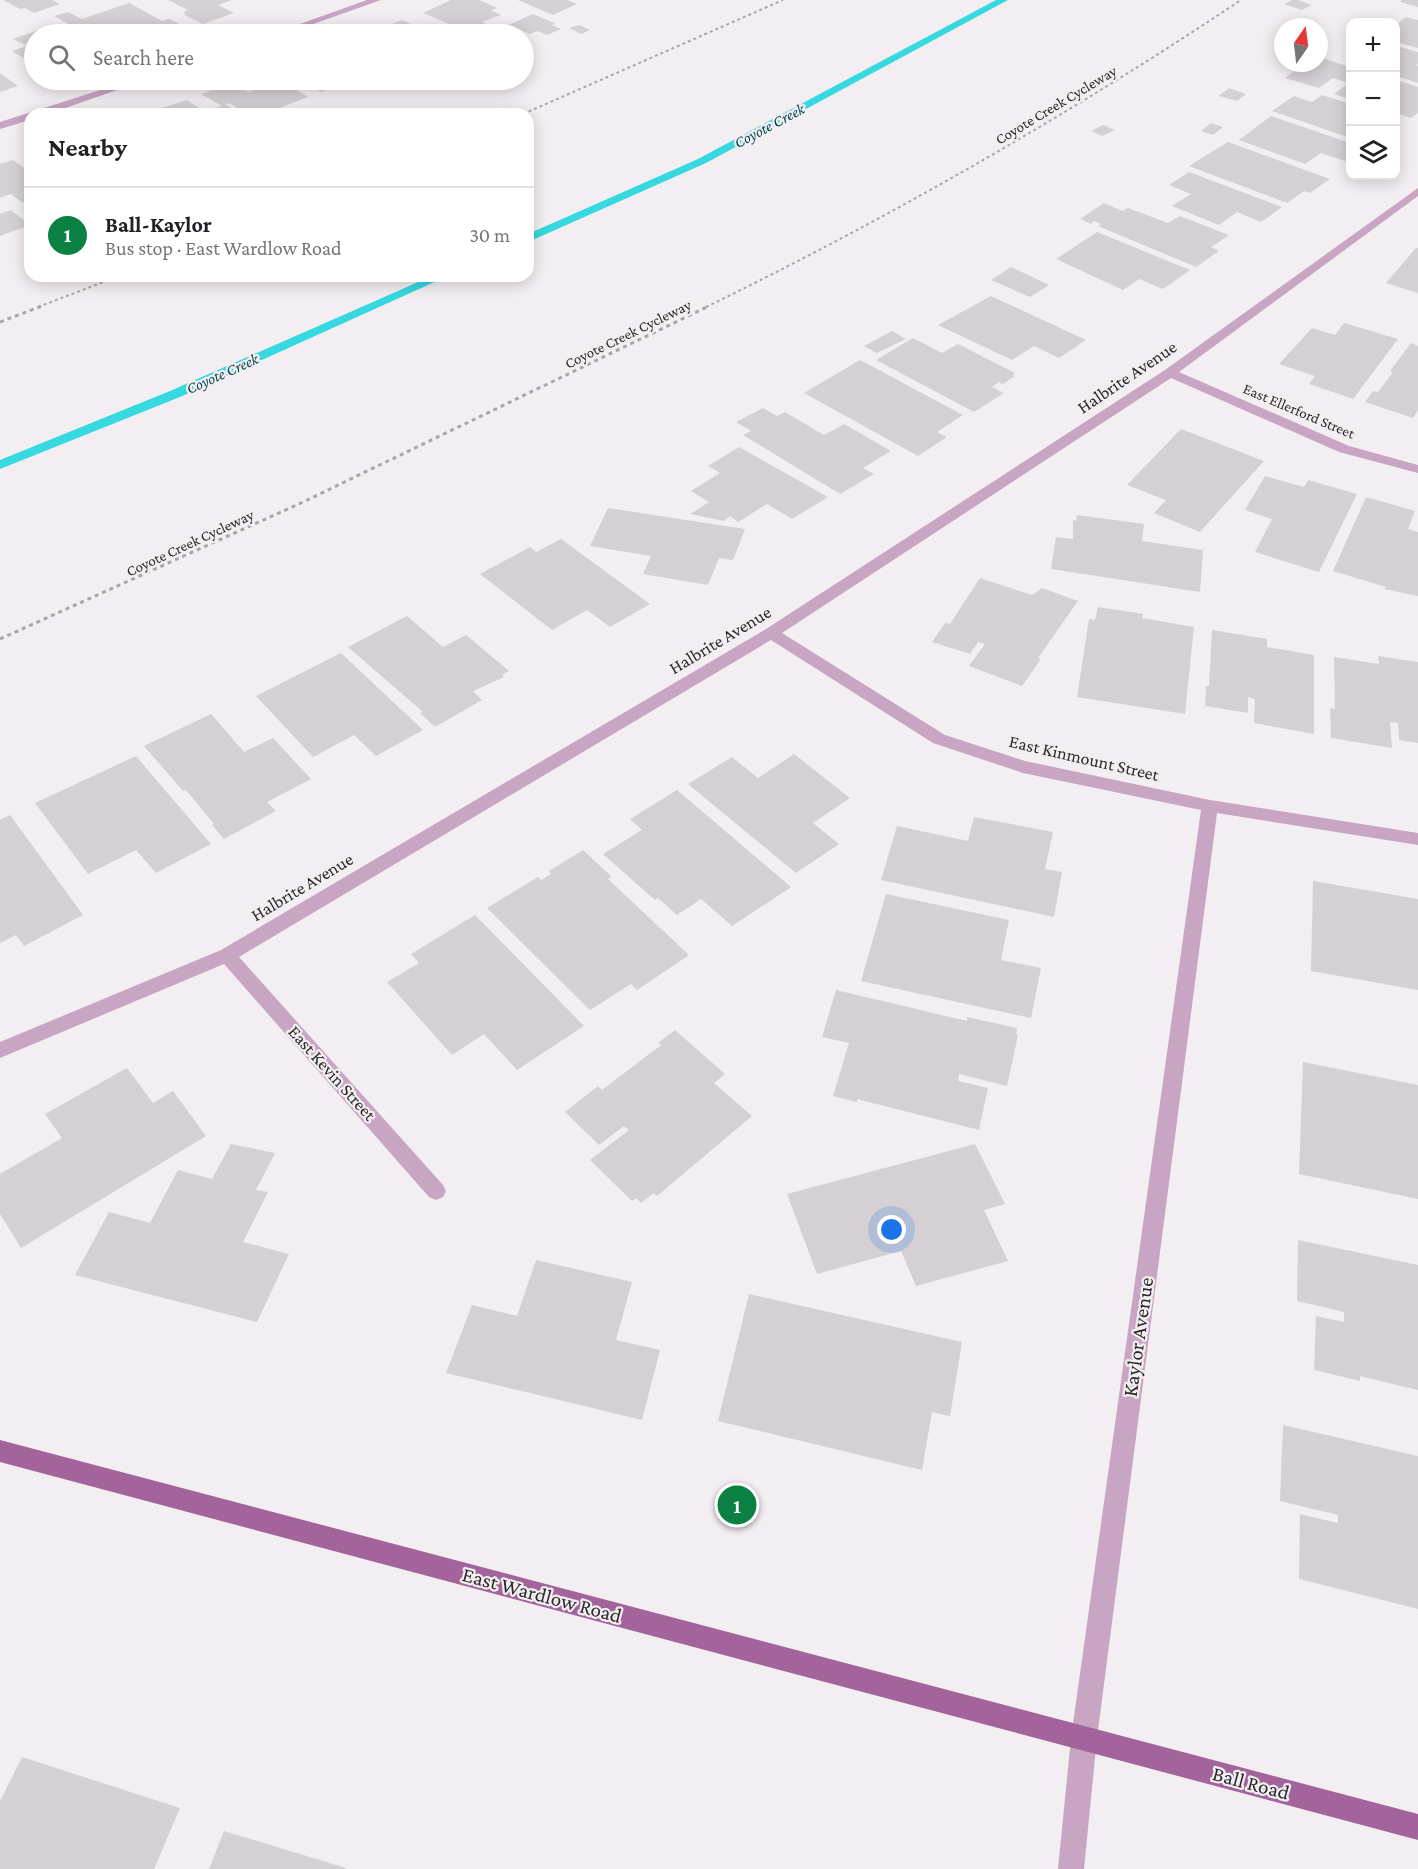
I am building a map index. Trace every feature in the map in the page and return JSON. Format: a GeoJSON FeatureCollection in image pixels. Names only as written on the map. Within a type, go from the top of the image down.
{"type":"FeatureCollection","features":[{"type":"Feature","properties":{"kind":"main road","name":"East Wardlow Road"},"geometry":{"type":"LineString","coordinates":[[0,1451],[1084,1738]]}},
{"type":"Feature","properties":{"kind":"main road","name":"Ball Road"},"geometry":{"type":"LineString","coordinates":[[1084,1738],[1418,1827]]}},
{"type":"Feature","properties":{"kind":"street"},"geometry":{"type":"LineString","coordinates":[[306,24],[376,0]]}},
{"type":"Feature","properties":{"kind":"street"},"geometry":{"type":"LineString","coordinates":[[55,108],[110,90]]}},
{"type":"Feature","properties":{"kind":"street"},"geometry":{"type":"LineString","coordinates":[[0,126],[24,118]]}},
{"type":"Feature","properties":{"kind":"street","name":"Halbrite Avenue"},"geometry":{"type":"LineString","coordinates":[[0,1050],[227,955],[771,633],[1170,373],[1417,192]]}},
{"type":"Feature","properties":{"kind":"street","name":"East Ellerford Street"},"geometry":{"type":"LineString","coordinates":[[1170,373],[1344,449],[1418,469]]}},
{"type":"Feature","properties":{"kind":"street","name":"East Kinmount Street"},"geometry":{"type":"LineString","coordinates":[[771,633],[939,739],[1023,767],[1210,806],[1418,839]]}},
{"type":"Feature","properties":{"kind":"street","name":"Kaylor Avenue"},"geometry":{"type":"LineString","coordinates":[[1071,1869],[1084,1738],[1210,806]]}},
{"type":"Feature","properties":{"kind":"street","name":"East Kevin Street"},"geometry":{"type":"LineString","coordinates":[[227,955],[436,1191]]}},
{"type":"Feature","properties":{"kind":"path"},"geometry":{"type":"LineString","coordinates":[[534,110],[783,0]]}},
{"type":"Feature","properties":{"kind":"path","name":"Coyote Creek Cycleway"},"geometry":{"type":"LineString","coordinates":[[0,639],[154,572],[341,484],[793,264],[976,165],[1180,41],[1241,0]]}},
{"type":"Feature","properties":{"kind":"path"},"geometry":{"type":"LineString","coordinates":[[0,322],[103,282]]}},
{"type":"Feature","properties":{"kind":"building"},"geometry":{"type":"Polygon","coordinates":[[[3,0],[52,0],[60,4],[34,13],[3,0]]]}},
{"type":"Feature","properties":{"kind":"building"},"geometry":{"type":"Polygon","coordinates":[[[168,0],[232,0],[218,5],[234,13],[203,24],[184,15],[186,14],[183,12],[188,10],[168,0]]]}},
{"type":"Feature","properties":{"kind":"building"},"geometry":{"type":"Polygon","coordinates":[[[451,0],[479,0],[497,8],[491,10],[501,15],[482,22],[486,24],[450,24],[423,13],[451,0]]]}},
{"type":"Feature","properties":{"kind":"building"},"geometry":{"type":"Polygon","coordinates":[[[518,0],[567,0],[577,4],[553,15],[518,0]]]}},
{"type":"Feature","properties":{"kind":"building"},"geometry":{"type":"Polygon","coordinates":[[[1292,0],[1312,5],[1302,10],[1284,4],[1292,0]]]}},
{"type":"Feature","properties":{"kind":"building"},"geometry":{"type":"Polygon","coordinates":[[[1418,0],[1418,7],[1400,2],[1418,0]]]}},
{"type":"Feature","properties":{"kind":"building"},"geometry":{"type":"Polygon","coordinates":[[[129,3],[162,21],[169,19],[180,24],[69,24],[54,16],[68,12],[82,19],[129,3]]]}},
{"type":"Feature","properties":{"kind":"building"},"geometry":{"type":"Polygon","coordinates":[[[533,14],[556,24],[552,25],[561,29],[547,35],[537,31],[534,32],[534,24],[510,24],[533,14]]]}},
{"type":"Feature","properties":{"kind":"building"},"geometry":{"type":"Polygon","coordinates":[[[1406,17],[1418,20],[1418,48],[1400,43],[1400,22],[1406,17]]]}},
{"type":"Feature","properties":{"kind":"building"},"geometry":{"type":"Polygon","coordinates":[[[402,20],[411,24],[391,24],[402,20]]]}},
{"type":"Feature","properties":{"kind":"building"},"geometry":{"type":"Polygon","coordinates":[[[579,25],[590,30],[581,34],[569,28],[579,25]]]}},
{"type":"Feature","properties":{"kind":"building"},"geometry":{"type":"Polygon","coordinates":[[[24,35],[24,44],[13,39],[24,35]]]}},
{"type":"Feature","properties":{"kind":"building"},"geometry":{"type":"Polygon","coordinates":[[[24,47],[24,58],[12,51],[24,47]]]}},
{"type":"Feature","properties":{"kind":"building"},"geometry":{"type":"Polygon","coordinates":[[[1400,47],[1418,52],[1418,64],[1416,65],[1418,66],[1418,83],[1400,77],[1400,47]]]}},
{"type":"Feature","properties":{"kind":"building"},"geometry":{"type":"Polygon","coordinates":[[[1328,60],[1346,66],[1346,82],[1333,78],[1319,88],[1285,78],[1293,72],[1328,72],[1328,60]]]}},
{"type":"Feature","properties":{"kind":"building"},"geometry":{"type":"Polygon","coordinates":[[[0,73],[18,86],[0,92],[0,73]]]}},
{"type":"Feature","properties":{"kind":"building"},"geometry":{"type":"Polygon","coordinates":[[[1400,81],[1418,87],[1418,113],[1411,118],[1400,114],[1400,81]]]}},
{"type":"Feature","properties":{"kind":"building"},"geometry":{"type":"Polygon","coordinates":[[[1346,85],[1346,98],[1334,94],[1346,85]]]}},
{"type":"Feature","properties":{"kind":"building"},"geometry":{"type":"Polygon","coordinates":[[[1229,88],[1246,94],[1237,101],[1219,96],[1229,88]]]}},
{"type":"Feature","properties":{"kind":"building"},"geometry":{"type":"Polygon","coordinates":[[[212,90],[248,92],[296,90],[308,97],[280,108],[238,108],[229,103],[226,105],[231,108],[216,108],[222,106],[201,94],[212,90]]]}},
{"type":"Feature","properties":{"kind":"building"},"geometry":{"type":"Polygon","coordinates":[[[1322,95],[1346,103],[1346,137],[1272,111],[1294,96],[1312,102],[1322,95]]]}},
{"type":"Feature","properties":{"kind":"building"},"geometry":{"type":"Polygon","coordinates":[[[187,100],[199,108],[162,108],[187,100]]]}},
{"type":"Feature","properties":{"kind":"building"},"geometry":{"type":"Polygon","coordinates":[[[1271,116],[1346,142],[1346,160],[1321,153],[1305,164],[1239,140],[1271,116]]]}},
{"type":"Feature","properties":{"kind":"building"},"geometry":{"type":"Polygon","coordinates":[[[1211,123],[1223,127],[1213,135],[1201,131],[1211,123]]]}},
{"type":"Feature","properties":{"kind":"building"},"geometry":{"type":"Polygon","coordinates":[[[1103,125],[1115,130],[1102,136],[1091,131],[1103,125]]]}},
{"type":"Feature","properties":{"kind":"building"},"geometry":{"type":"Polygon","coordinates":[[[1228,142],[1330,179],[1310,193],[1304,191],[1287,203],[1189,166],[1228,142]]]}},
{"type":"Feature","properties":{"kind":"building"},"geometry":{"type":"Polygon","coordinates":[[[13,160],[24,168],[24,203],[11,194],[0,198],[0,164],[13,160]]]}},
{"type":"Feature","properties":{"kind":"building"},"geometry":{"type":"Polygon","coordinates":[[[1189,172],[1282,207],[1261,222],[1237,212],[1219,225],[1172,206],[1191,194],[1169,185],[1189,172]]]}},
{"type":"Feature","properties":{"kind":"building"},"geometry":{"type":"Polygon","coordinates":[[[1104,203],[1123,211],[1128,208],[1168,223],[1180,216],[1229,235],[1211,247],[1219,251],[1196,267],[1098,226],[1101,224],[1094,221],[1091,224],[1080,219],[1104,203]]]}},
{"type":"Feature","properties":{"kind":"building"},"geometry":{"type":"Polygon","coordinates":[[[11,210],[24,220],[24,227],[0,236],[0,214],[11,210]]]}},
{"type":"Feature","properties":{"kind":"building"},"geometry":{"type":"Polygon","coordinates":[[[1097,232],[1190,270],[1163,289],[1139,279],[1123,290],[1056,259],[1097,232]]]}},
{"type":"Feature","properties":{"kind":"building"},"geometry":{"type":"Polygon","coordinates":[[[1418,248],[1418,293],[1386,283],[1418,248]]]}},
{"type":"Feature","properties":{"kind":"building"},"geometry":{"type":"Polygon","coordinates":[[[1011,267],[1049,285],[1030,297],[991,280],[1011,267]]]}},
{"type":"Feature","properties":{"kind":"building"},"geometry":{"type":"Polygon","coordinates":[[[991,296],[1086,340],[1059,358],[1034,346],[1012,360],[938,325],[991,296]]]}},
{"type":"Feature","properties":{"kind":"building"},"geometry":{"type":"Polygon","coordinates":[[[1344,323],[1398,339],[1353,399],[1309,384],[1315,376],[1279,364],[1312,328],[1335,335],[1344,323]]]}},
{"type":"Feature","properties":{"kind":"building"},"geometry":{"type":"Polygon","coordinates":[[[892,331],[906,339],[877,353],[864,346],[892,331]]]}},
{"type":"Feature","properties":{"kind":"building"},"geometry":{"type":"Polygon","coordinates":[[[913,338],[942,353],[958,344],[1015,373],[1012,375],[1015,376],[1003,384],[999,382],[992,387],[1004,393],[974,412],[876,360],[913,338]]]}},
{"type":"Feature","properties":{"kind":"building"},"geometry":{"type":"Polygon","coordinates":[[[1411,343],[1418,346],[1418,410],[1413,418],[1365,402],[1373,391],[1378,392],[1411,343]]]}},
{"type":"Feature","properties":{"kind":"building"},"geometry":{"type":"Polygon","coordinates":[[[860,360],[963,415],[937,432],[947,437],[918,456],[804,393],[860,360]]]}},
{"type":"Feature","properties":{"kind":"building"},"geometry":{"type":"Polygon","coordinates":[[[763,408],[777,416],[785,412],[824,435],[844,424],[891,451],[863,468],[874,474],[840,494],[743,435],[751,431],[736,422],[763,408]]]}},
{"type":"Feature","properties":{"kind":"building"},"geometry":{"type":"Polygon","coordinates":[[[1181,429],[1264,461],[1200,532],[1154,513],[1166,500],[1127,485],[1181,429]]]}},
{"type":"Feature","properties":{"kind":"building"},"geometry":{"type":"Polygon","coordinates":[[[739,447],[828,497],[792,519],[767,504],[738,522],[730,516],[724,521],[690,514],[709,502],[691,491],[720,473],[708,466],[739,447]]]}},
{"type":"Feature","properties":{"kind":"building"},"geometry":{"type":"Polygon","coordinates":[[[1265,476],[1304,487],[1308,480],[1357,494],[1319,572],[1255,552],[1272,519],[1245,510],[1265,476]]]}},
{"type":"Feature","properties":{"kind":"building"},"geometry":{"type":"Polygon","coordinates":[[[1366,497],[1415,511],[1408,529],[1418,532],[1418,596],[1384,589],[1386,587],[1333,571],[1366,497]]]}},
{"type":"Feature","properties":{"kind":"building"},"geometry":{"type":"Polygon","coordinates":[[[608,508],[745,529],[733,560],[719,558],[708,585],[643,574],[651,556],[590,546],[608,508]]]}},
{"type":"Feature","properties":{"kind":"building"},"geometry":{"type":"Polygon","coordinates":[[[1077,515],[1144,524],[1142,541],[1203,550],[1200,592],[1051,569],[1056,537],[1073,539],[1073,520],[1076,521],[1077,515]]]}},
{"type":"Feature","properties":{"kind":"building"},"geometry":{"type":"Polygon","coordinates":[[[561,539],[650,604],[610,627],[587,610],[552,630],[480,574],[530,547],[536,552],[561,539]]]}},
{"type":"Feature","properties":{"kind":"building"},"geometry":{"type":"Polygon","coordinates":[[[980,578],[1032,595],[1042,588],[1078,601],[1038,658],[1041,659],[1022,686],[969,666],[985,644],[978,642],[970,654],[932,642],[945,623],[950,624],[980,578]]]}},
{"type":"Feature","properties":{"kind":"building"},"geometry":{"type":"Polygon","coordinates":[[[1098,607],[1143,614],[1142,618],[1194,627],[1185,714],[1077,697],[1089,619],[1095,620],[1098,607]]]}},
{"type":"Feature","properties":{"kind":"building"},"geometry":{"type":"Polygon","coordinates":[[[407,616],[443,647],[466,635],[509,671],[502,675],[504,677],[473,691],[482,700],[435,727],[420,713],[423,712],[348,647],[407,616]]]}},
{"type":"Feature","properties":{"kind":"building"},"geometry":{"type":"Polygon","coordinates":[[[1212,630],[1267,639],[1267,647],[1314,655],[1314,734],[1254,723],[1255,699],[1248,697],[1248,713],[1205,706],[1206,686],[1209,686],[1212,630]]]}},
{"type":"Feature","properties":{"kind":"building"},"geometry":{"type":"Polygon","coordinates":[[[341,653],[423,730],[376,756],[354,735],[313,757],[256,696],[341,653]]]}},
{"type":"Feature","properties":{"kind":"building"},"geometry":{"type":"Polygon","coordinates":[[[1378,656],[1418,662],[1418,743],[1399,740],[1398,723],[1390,722],[1392,748],[1331,738],[1330,708],[1335,709],[1334,657],[1379,664],[1378,656]]]}},
{"type":"Feature","properties":{"kind":"building"},"geometry":{"type":"Polygon","coordinates":[[[211,714],[244,752],[273,738],[311,779],[267,802],[276,811],[224,839],[186,790],[183,791],[144,746],[211,714]]]}},
{"type":"Feature","properties":{"kind":"building"},"geometry":{"type":"Polygon","coordinates":[[[794,754],[850,798],[813,823],[839,844],[796,873],[688,784],[732,757],[758,778],[794,754]]]}},
{"type":"Feature","properties":{"kind":"building"},"geometry":{"type":"Polygon","coordinates":[[[136,756],[211,844],[156,873],[136,850],[88,874],[35,803],[136,756]]]}},
{"type":"Feature","properties":{"kind":"building"},"geometry":{"type":"Polygon","coordinates":[[[677,790],[791,887],[732,926],[701,899],[677,915],[658,898],[655,900],[603,854],[642,830],[630,819],[677,790]]]}},
{"type":"Feature","properties":{"kind":"building"},"geometry":{"type":"Polygon","coordinates":[[[10,815],[83,915],[24,946],[16,935],[0,943],[0,820],[10,815]]]}},
{"type":"Feature","properties":{"kind":"building"},"geometry":{"type":"Polygon","coordinates":[[[974,817],[1053,832],[1045,869],[1062,872],[1054,917],[881,880],[897,826],[968,841],[974,817]]]}},
{"type":"Feature","properties":{"kind":"building"},"geometry":{"type":"Polygon","coordinates":[[[583,850],[612,877],[608,879],[689,955],[637,990],[631,984],[590,1010],[487,908],[538,877],[541,880],[551,874],[549,871],[583,850]]]}},
{"type":"Feature","properties":{"kind":"building"},"geometry":{"type":"Polygon","coordinates":[[[1313,881],[1418,899],[1418,990],[1311,971],[1313,881]]]}},
{"type":"Feature","properties":{"kind":"building"},"geometry":{"type":"Polygon","coordinates":[[[886,894],[1009,920],[1001,960],[1041,968],[1031,1018],[861,981],[886,894]]]}},
{"type":"Feature","properties":{"kind":"building"},"geometry":{"type":"Polygon","coordinates":[[[475,915],[584,1026],[517,1070],[484,1034],[452,1055],[387,982],[419,963],[411,954],[475,915]]]}},
{"type":"Feature","properties":{"kind":"building"},"geometry":{"type":"Polygon","coordinates":[[[836,990],[967,1021],[967,1017],[1017,1028],[1016,1035],[1018,1035],[1007,1086],[959,1074],[958,1081],[988,1088],[979,1130],[857,1099],[857,1102],[833,1096],[849,1043],[822,1037],[836,990]]]}},
{"type":"Feature","properties":{"kind":"building"},"geometry":{"type":"Polygon","coordinates":[[[675,1030],[725,1074],[714,1083],[752,1116],[657,1196],[654,1193],[641,1203],[636,1198],[632,1201],[590,1160],[629,1130],[624,1126],[599,1145],[565,1112],[598,1086],[602,1090],[661,1045],[658,1043],[675,1030]]]}},
{"type":"Feature","properties":{"kind":"building"},"geometry":{"type":"Polygon","coordinates":[[[1303,1062],[1418,1085],[1418,1199],[1299,1174],[1303,1062]]]}},
{"type":"Feature","properties":{"kind":"building"},"geometry":{"type":"Polygon","coordinates":[[[127,1068],[153,1103],[173,1091],[206,1136],[21,1248],[0,1214],[0,1174],[62,1138],[45,1114],[127,1068]]]}},
{"type":"Feature","properties":{"kind":"building"},"geometry":{"type":"Polygon","coordinates":[[[231,1144],[275,1153],[256,1190],[268,1192],[243,1242],[289,1254],[257,1322],[75,1275],[109,1212],[150,1223],[178,1170],[212,1179],[231,1144]]]}},
{"type":"Feature","properties":{"kind":"building"},"geometry":{"type":"Polygon","coordinates":[[[975,1144],[1005,1204],[984,1210],[1008,1261],[916,1286],[901,1251],[817,1274],[787,1194],[975,1144]]]}},
{"type":"Feature","properties":{"kind":"building"},"geometry":{"type":"Polygon","coordinates":[[[1298,1240],[1418,1265],[1418,1390],[1360,1376],[1360,1381],[1314,1370],[1316,1316],[1344,1322],[1344,1312],[1297,1301],[1298,1240]]]}},
{"type":"Feature","properties":{"kind":"building"},"geometry":{"type":"Polygon","coordinates":[[[536,1260],[632,1282],[616,1340],[660,1350],[642,1420],[446,1373],[472,1305],[517,1316],[536,1260]]]}},
{"type":"Feature","properties":{"kind":"building"},"geometry":{"type":"Polygon","coordinates":[[[749,1294],[962,1342],[950,1416],[932,1412],[922,1470],[718,1421],[749,1294]]]}},
{"type":"Feature","properties":{"kind":"building"},"geometry":{"type":"Polygon","coordinates":[[[1283,1425],[1418,1456],[1418,1609],[1299,1579],[1300,1514],[1338,1523],[1338,1515],[1280,1501],[1283,1425]]]}},
{"type":"Feature","properties":{"kind":"building"},"geometry":{"type":"Polygon","coordinates":[[[22,1757],[180,1808],[154,1869],[0,1869],[0,1801],[22,1757]]]}},
{"type":"Feature","properties":{"kind":"building"},"geometry":{"type":"Polygon","coordinates":[[[224,1831],[346,1868],[346,1869],[209,1869],[224,1831]]]}},
{"type":"Feature","properties":{"kind":"waterway","name":"Coyote Creek"},"geometry":{"type":"LineString","coordinates":[[534,235],[702,161],[1003,0]]}},
{"type":"Feature","properties":{"kind":"waterway","name":"Coyote Creek"},"geometry":{"type":"LineString","coordinates":[[0,465],[175,394],[428,282]]}},
{"type":"Feature","properties":{"kind":"place","name":"Ball-Kaylor"},"geometry":{"type":"Point","coordinates":[737,1505]}}]}
